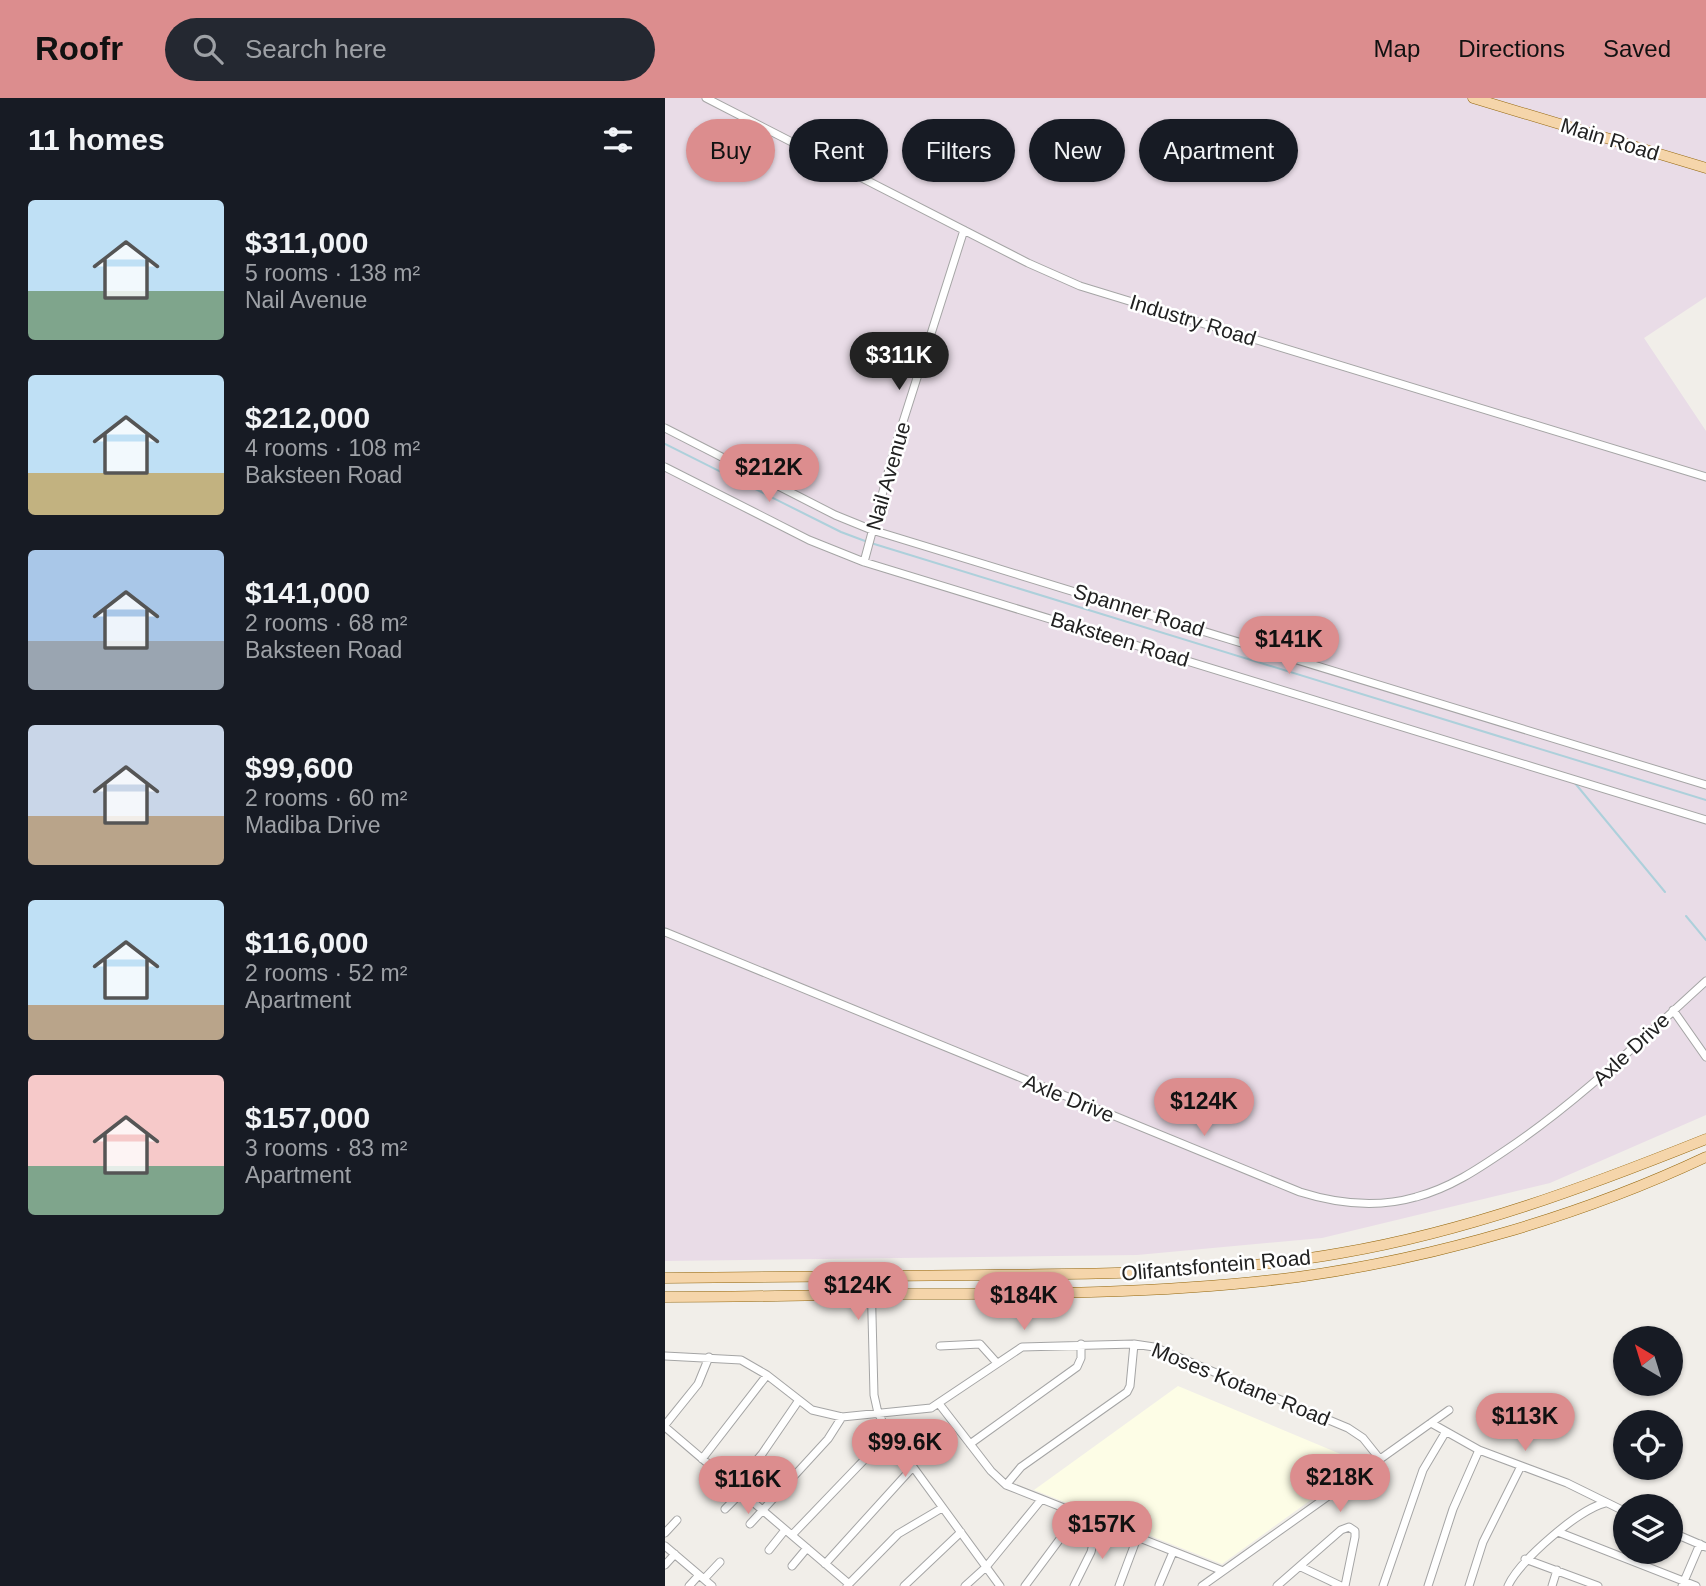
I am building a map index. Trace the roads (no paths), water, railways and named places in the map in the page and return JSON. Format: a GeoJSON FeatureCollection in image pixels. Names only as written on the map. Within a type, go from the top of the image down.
{"type":"FeatureCollection","features":[{"type":"Feature","properties":{"kind":"main road","name":"Main Road"},"geometry":{"type":"LineString","coordinates":[[1473,98],[1706,168]]}},
{"type":"Feature","properties":{"kind":"main road","name":"Olifantsfontein Road"},"geometry":{"type":"LineString","coordinates":[[665,1278],[1191,1270],[1339,1254],[1431,1235],[1525,1209],[1706,1139]]}},
{"type":"Feature","properties":{"kind":"main road","name":"Olifantsfontein Road"},"geometry":{"type":"LineString","coordinates":[[665,1297],[1190,1288],[1311,1275],[1417,1254],[1528,1224],[1643,1184],[1705,1158]]}},
{"type":"Feature","properties":{"kind":"street","name":"Industry Road"},"geometry":{"type":"LineString","coordinates":[[706,98],[1080,286],[1706,477]]}},
{"type":"Feature","properties":{"kind":"street","name":"Nail Avenue"},"geometry":{"type":"LineString","coordinates":[[864,562],[964,230]]}},
{"type":"Feature","properties":{"kind":"street","name":"Spanner Road"},"geometry":{"type":"LineString","coordinates":[[665,428],[835,515],[872,530],[1706,785]]}},
{"type":"Feature","properties":{"kind":"street","name":"Baksteen Road"},"geometry":{"type":"LineString","coordinates":[[665,467],[809,540],[864,562],[1706,820]]}},
{"type":"Feature","properties":{"kind":"street","name":"Axle Drive"},"geometry":{"type":"LineString","coordinates":[[665,932],[1300,1192],[1361,1203],[1416,1197],[1461,1179],[1571,1104],[1706,981]]}},
{"type":"Feature","properties":{"kind":"street"},"geometry":{"type":"LineString","coordinates":[[1673,1010],[1706,1057]]}},
{"type":"Feature","properties":{"kind":"street"},"geometry":{"type":"LineString","coordinates":[[871,1276],[874,1395],[877,1413],[889,1434],[1000,1586]]}},
{"type":"Feature","properties":{"kind":"street"},"geometry":{"type":"LineString","coordinates":[[1006,1485],[1021,1467],[1127,1392],[1130,1386],[1134,1343]]}},
{"type":"Feature","properties":{"kind":"street","name":"Moses Kotane Road"},"geometry":{"type":"LineString","coordinates":[[665,1357],[741,1360],[767,1375],[812,1410],[842,1417],[922,1411],[940,1405],[1022,1347],[1134,1343],[1154,1347],[1348,1428],[1363,1438],[1379,1458]]}},
{"type":"Feature","properties":{"kind":"street"},"geometry":{"type":"LineString","coordinates":[[940,1346],[981,1344],[997,1363]]}},
{"type":"Feature","properties":{"kind":"street"},"geometry":{"type":"LineString","coordinates":[[969,1444],[1077,1367],[1081,1357],[1081,1344]]}},
{"type":"Feature","properties":{"kind":"street"},"geometry":{"type":"LineString","coordinates":[[709,1357],[698,1384],[665,1426],[848,1585],[898,1534],[943,1508]]}},
{"type":"Feature","properties":{"kind":"street"},"geometry":{"type":"LineString","coordinates":[[702,1458],[767,1375]]}},
{"type":"Feature","properties":{"kind":"street"},"geometry":{"type":"LineString","coordinates":[[735,1486],[762,1454],[799,1400]]}},
{"type":"Feature","properties":{"kind":"street"},"geometry":{"type":"LineString","coordinates":[[940,1405],[991,1471],[1006,1485],[1077,1516],[1223,1571]]}},
{"type":"Feature","properties":{"kind":"street"},"geometry":{"type":"LineString","coordinates":[[1202,1586],[1449,1410]]}},
{"type":"Feature","properties":{"kind":"street"},"geometry":{"type":"LineString","coordinates":[[750,1524],[761,1509],[828,1440],[842,1417]]}},
{"type":"Feature","properties":{"kind":"street"},"geometry":{"type":"LineString","coordinates":[[1431,1423],[1479,1450],[1580,1489],[1613,1506]]}},
{"type":"Feature","properties":{"kind":"street"},"geometry":{"type":"LineString","coordinates":[[1383,1586],[1423,1470],[1445,1433]]}},
{"type":"Feature","properties":{"kind":"street"},"geometry":{"type":"LineString","coordinates":[[769,1550],[889,1434]]}},
{"type":"Feature","properties":{"kind":"street"},"geometry":{"type":"LineString","coordinates":[[1428,1586],[1453,1508],[1479,1450]]}},
{"type":"Feature","properties":{"kind":"street"},"geometry":{"type":"LineString","coordinates":[[825,1564],[912,1466]]}},
{"type":"Feature","properties":{"kind":"street"},"geometry":{"type":"LineString","coordinates":[[1469,1586],[1483,1542],[1521,1466]]}},
{"type":"Feature","properties":{"kind":"street"},"geometry":{"type":"LineString","coordinates":[[725,1509],[742,1492]]}},
{"type":"Feature","properties":{"kind":"street"},"geometry":{"type":"LineString","coordinates":[[965,1586],[986,1567],[1041,1500]]}},
{"type":"Feature","properties":{"kind":"street"},"geometry":{"type":"LineString","coordinates":[[1508,1586],[1525,1559],[1559,1532],[1605,1503]]}},
{"type":"Feature","properties":{"kind":"street"},"geometry":{"type":"LineString","coordinates":[[1025,1586],[1077,1516]]}},
{"type":"Feature","properties":{"kind":"street"},"geometry":{"type":"LineString","coordinates":[[665,1533],[677,1520]]}},
{"type":"Feature","properties":{"kind":"street"},"geometry":{"type":"LineString","coordinates":[[1074,1586],[1091,1552],[1098,1523]]}},
{"type":"Feature","properties":{"kind":"street"},"geometry":{"type":"LineString","coordinates":[[1278,1586],[1341,1530],[1349,1527],[1355,1531],[1343,1586],[1301,1567]]}},
{"type":"Feature","properties":{"kind":"street"},"geometry":{"type":"LineString","coordinates":[[904,1586],[961,1532]]}},
{"type":"Feature","properties":{"kind":"street"},"geometry":{"type":"LineString","coordinates":[[1559,1532],[1683,1584],[1696,1586]]}},
{"type":"Feature","properties":{"kind":"street"},"geometry":{"type":"LineString","coordinates":[[1683,1537],[1703,1546],[1683,1584]]}},
{"type":"Feature","properties":{"kind":"street"},"geometry":{"type":"LineString","coordinates":[[1119,1586],[1137,1538]]}},
{"type":"Feature","properties":{"kind":"street"},"geometry":{"type":"LineString","coordinates":[[665,1546],[712,1586]]}},
{"type":"Feature","properties":{"kind":"street"},"geometry":{"type":"LineString","coordinates":[[792,1566],[807,1548]]}},
{"type":"Feature","properties":{"kind":"street"},"geometry":{"type":"LineString","coordinates":[[1159,1585],[1173,1552]]}},
{"type":"Feature","properties":{"kind":"street"},"geometry":{"type":"LineString","coordinates":[[665,1565],[675,1554]]}},
{"type":"Feature","properties":{"kind":"street"},"geometry":{"type":"LineString","coordinates":[[1525,1559],[1598,1586]]}},
{"type":"Feature","properties":{"kind":"street"},"geometry":{"type":"LineString","coordinates":[[689,1586],[720,1562]]}},
{"type":"Feature","properties":{"kind":"street"},"geometry":{"type":"LineString","coordinates":[[1552,1586],[1557,1570]]}},
{"type":"Feature","properties":{"kind":"waterway"},"geometry":{"type":"LineString","coordinates":[[665,444],[841,532],[865,541]]}},
{"type":"Feature","properties":{"kind":"waterway"},"geometry":{"type":"LineString","coordinates":[[871,543],[1706,800]]}},
{"type":"Feature","properties":{"kind":"waterway"},"geometry":{"type":"LineString","coordinates":[[1574,782],[1665,892]]}},
{"type":"Feature","properties":{"kind":"waterway"},"geometry":{"type":"LineString","coordinates":[[1686,916],[1706,940]]}}]}
